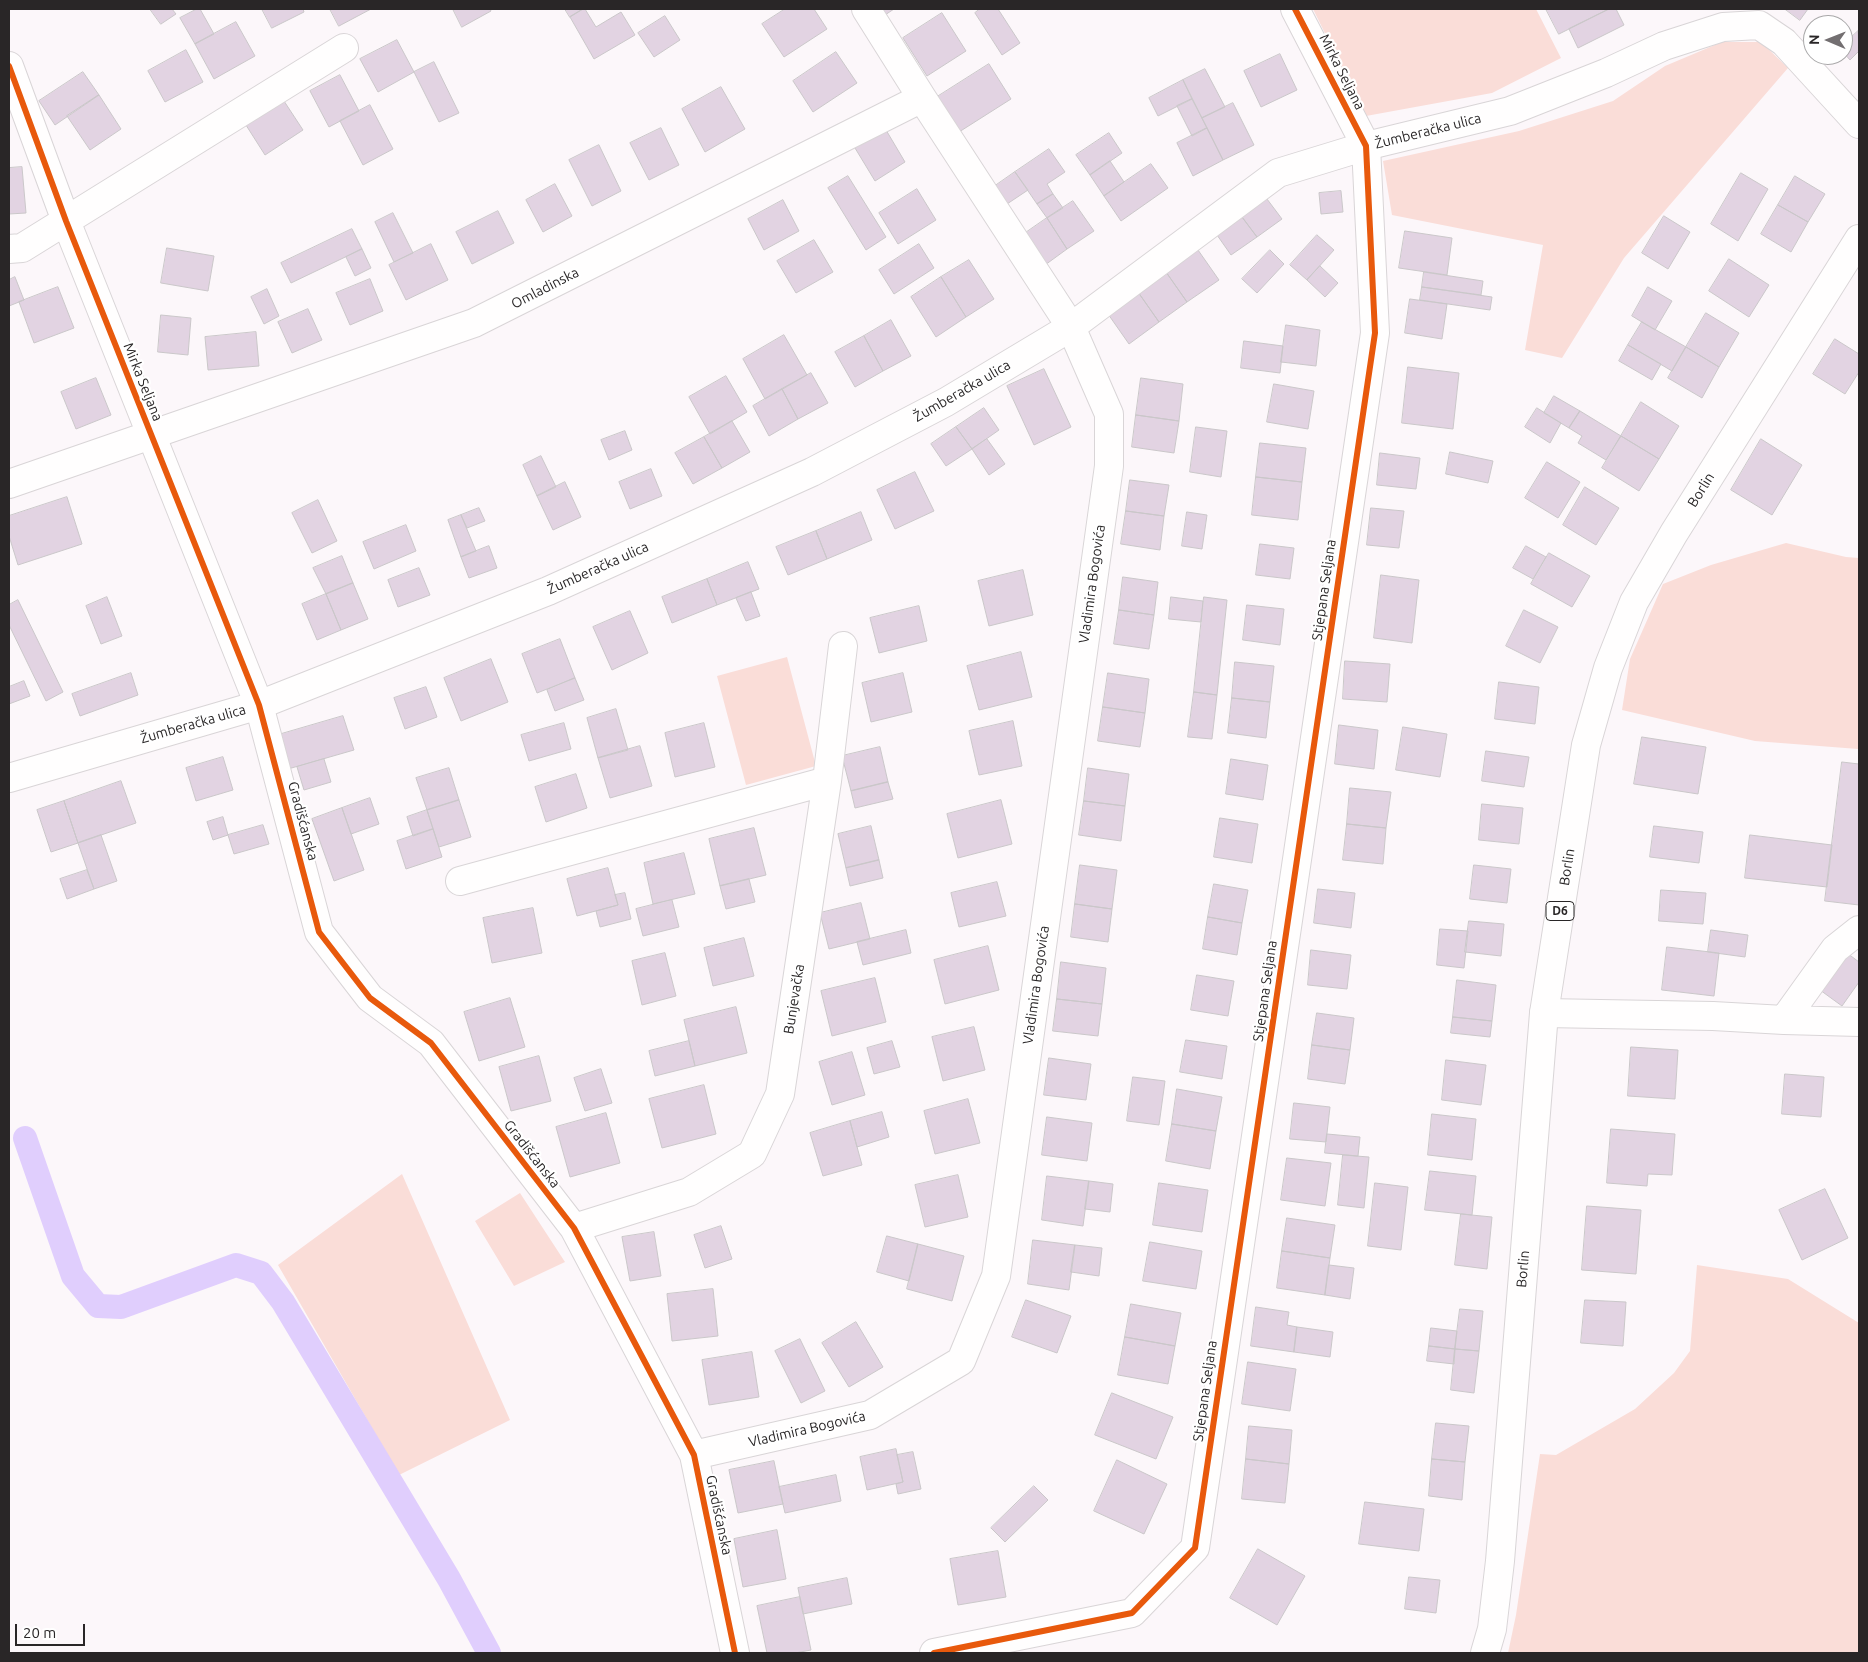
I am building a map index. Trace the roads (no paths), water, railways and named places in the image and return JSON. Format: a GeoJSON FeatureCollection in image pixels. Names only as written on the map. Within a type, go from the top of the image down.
{"type":"FeatureCollection","features":[{"type":"Feature","properties":{"kind":"street","name":"Vladimira Bogovića"},"geometry":{"type":"LineString","coordinates":[[694,1455],[870,1415],[961,1361],[996,1276],[1109,466],[1109,414],[1071,327],[866,9]]}},
{"type":"Feature","properties":{"kind":"street","name":"Mirka Seljana"},"geometry":{"type":"LineString","coordinates":[[1295,9],[1366,146]]}},
{"type":"Feature","properties":{"kind":"street","name":"Žumberačka ulica"},"geometry":{"type":"LineString","coordinates":[[9,778],[259,705],[548,591],[812,472],[946,402],[1071,327],[1278,173],[1366,146],[1510,111],[1606,74],[1664,46],[1723,27],[1759,25],[1784,42],[1859,124]]}},
{"type":"Feature","properties":{"kind":"street"},"geometry":{"type":"LineString","coordinates":[[9,249],[22,248],[344,48]]}},
{"type":"Feature","properties":{"kind":"street","name":"Mirka Seljana"},"geometry":{"type":"LineString","coordinates":[[9,66],[66,221],[259,705]]}},
{"type":"Feature","properties":{"kind":"street","name":"Omladinska"},"geometry":{"type":"LineString","coordinates":[[9,484],[474,324],[922,98]]}},
{"type":"Feature","properties":{"kind":"street","name":"Stjepana Seljana"},"geometry":{"type":"LineString","coordinates":[[934,1653],[1132,1613],[1195,1548],[1375,333],[1366,146]]}},
{"type":"Feature","properties":{"kind":"street","name":"Borlin"},"geometry":{"type":"LineString","coordinates":[[1485,1653],[1492,1629],[1500,1561],[1544,1013],[1586,745],[1608,668],[1634,602],[1674,533],[1859,239]]}},
{"type":"Feature","properties":{"kind":"street","name":"Bunjevačka"},"geometry":{"type":"LineString","coordinates":[[574,1228],[689,1192],[752,1154],[780,1094],[827,781],[843,646]]}},
{"type":"Feature","properties":{"kind":"street","name":"Gradišćanska"},"geometry":{"type":"LineString","coordinates":[[259,705],[319,932],[370,998],[431,1043],[574,1228],[694,1455],[734,1653]]}},
{"type":"Feature","properties":{"kind":"street"},"geometry":{"type":"LineString","coordinates":[[460,881],[827,781]]}},
{"type":"Feature","properties":{"kind":"street"},"geometry":{"type":"LineString","coordinates":[[1784,1020],[1835,949],[1859,930]]}},
{"type":"Feature","properties":{"kind":"street"},"geometry":{"type":"LineString","coordinates":[[1544,1013],[1713,1016],[1859,1022]]}},
{"type":"Feature","properties":{"kind":"waterway"},"geometry":{"type":"LineString","coordinates":[[25,1138],[73,1276],[98,1306],[121,1307],[236,1265],[261,1273],[283,1302],[449,1579],[489,1653]]}}]}
